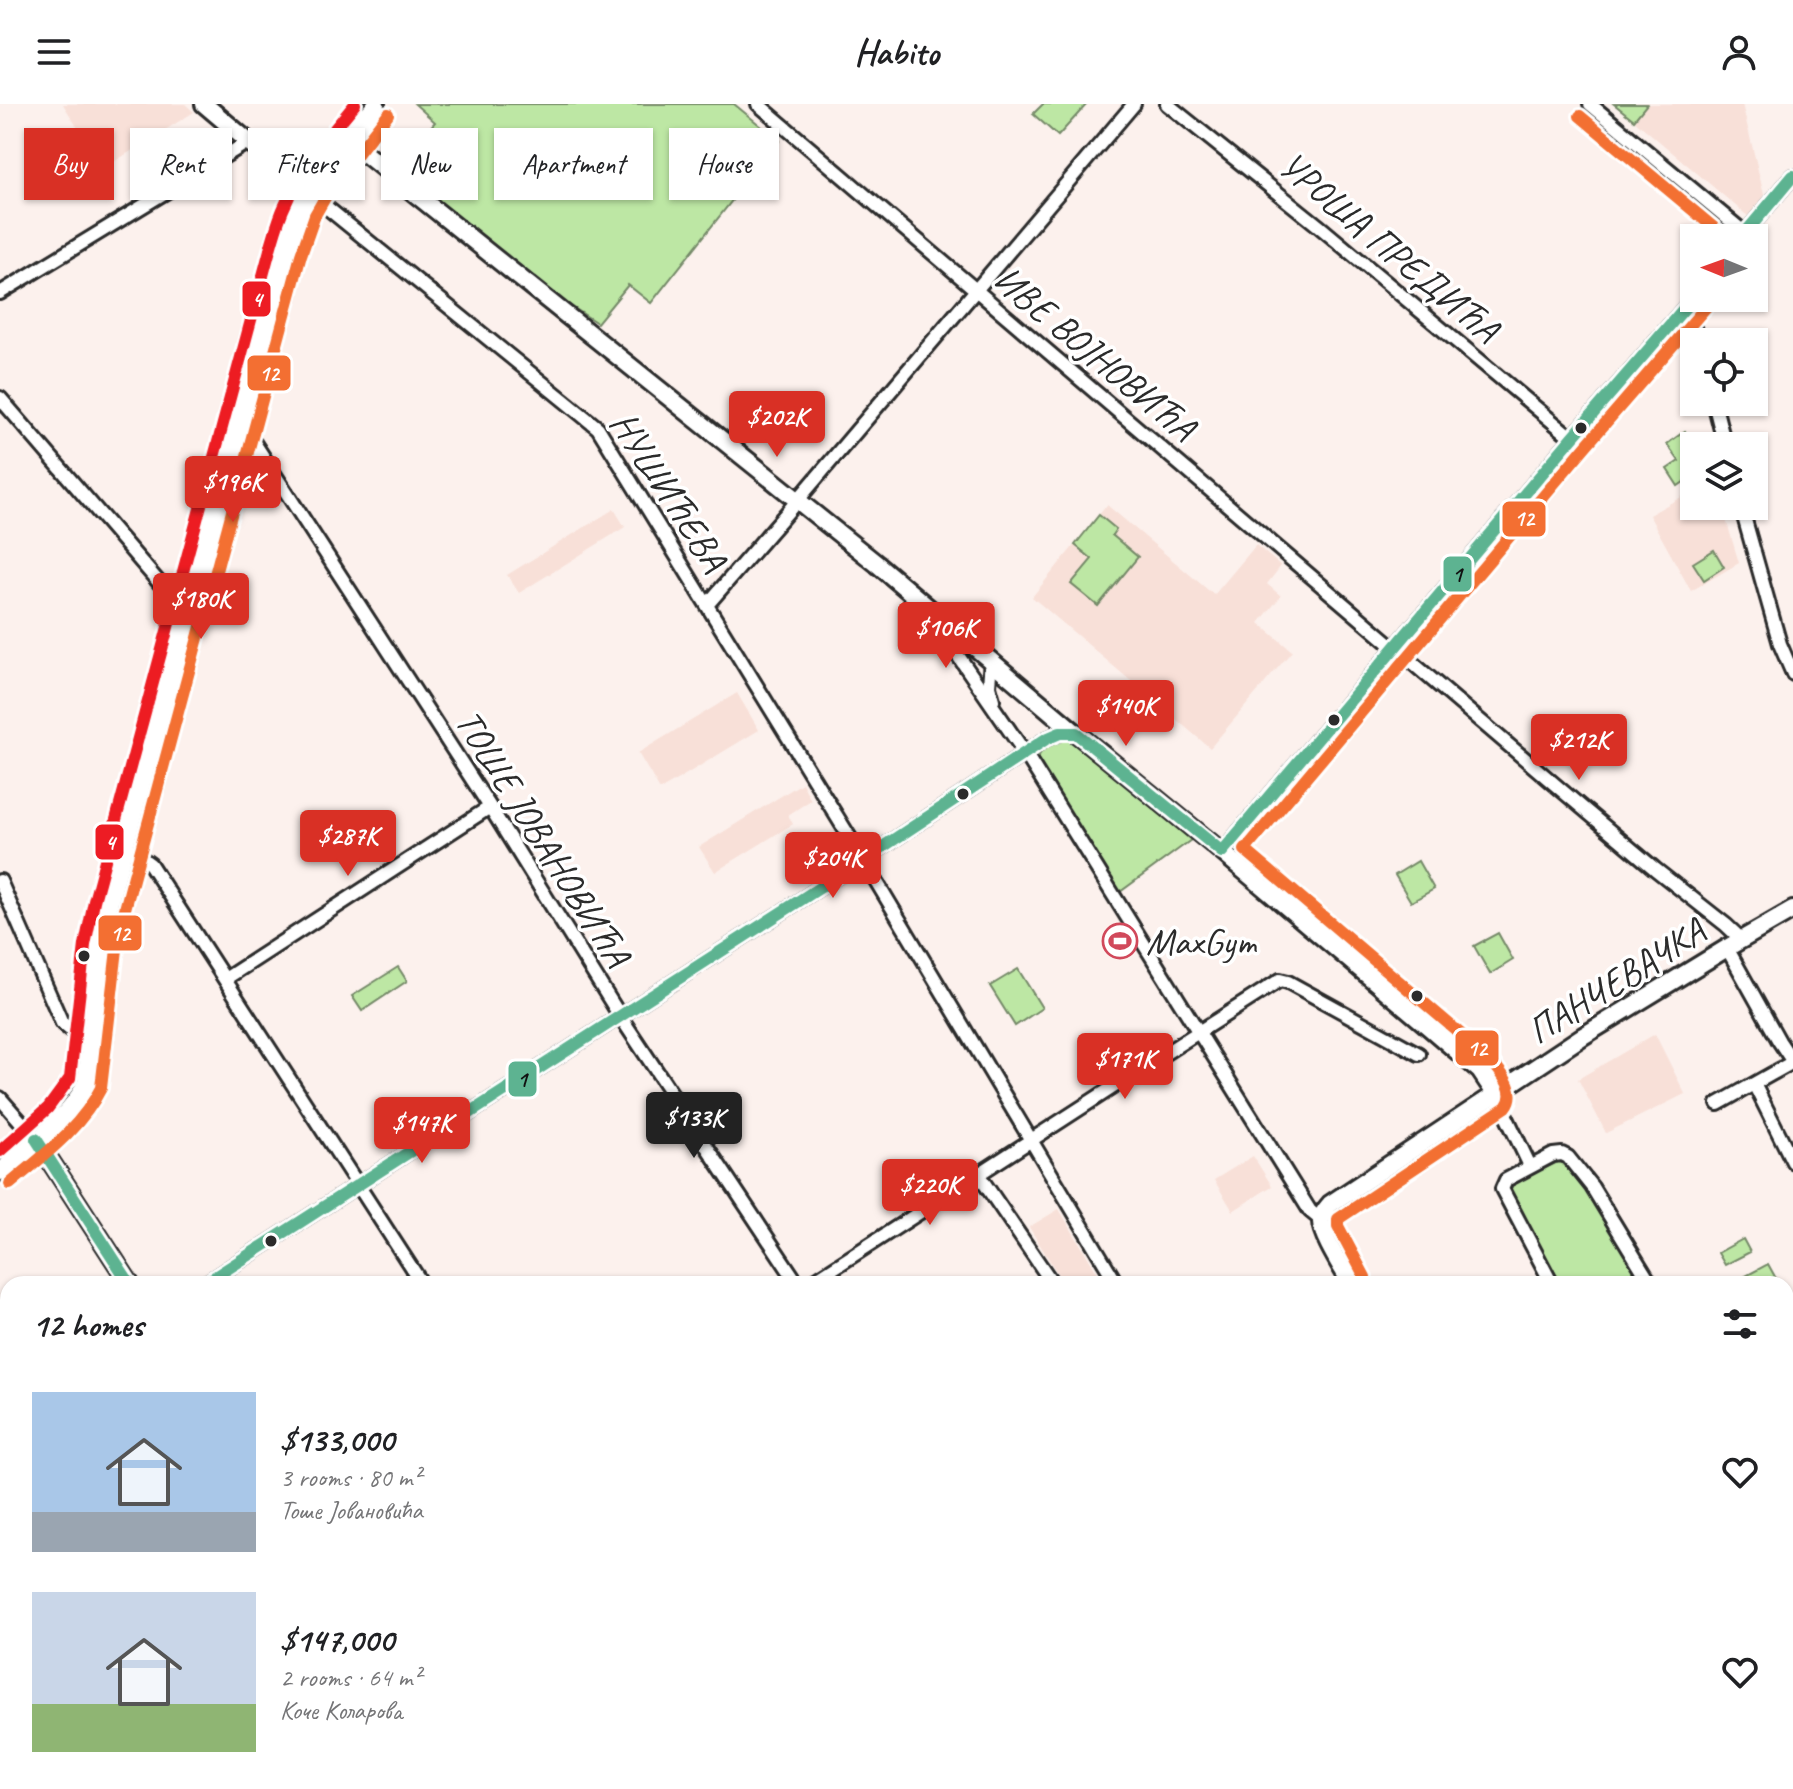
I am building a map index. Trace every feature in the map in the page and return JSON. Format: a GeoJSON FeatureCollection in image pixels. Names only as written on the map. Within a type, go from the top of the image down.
{"type":"FeatureCollection","features":[{"type":"Feature","properties":{"kind":"street"},"geometry":{"type":"LineString","coordinates":[[0,293],[248,142],[204,104]]}},
{"type":"Feature","properties":{"kind":"street"},"geometry":{"type":"LineString","coordinates":[[357,128],[376,104]]}},
{"type":"Feature","properties":{"kind":"street","name":"ИВЕ ВОЈНОВИЋА"},"geometry":{"type":"LineString","coordinates":[[758,104],[1566,794],[1726,925],[1779,1041],[1793,1062]]}},
{"type":"Feature","properties":{"kind":"street"},"geometry":{"type":"LineString","coordinates":[[707,605],[1134,104]]}},
{"type":"Feature","properties":{"kind":"street","name":"УРОША ПРЕДИЋА"},"geometry":{"type":"LineString","coordinates":[[1167,104],[1320,227],[1572,438]]}},
{"type":"Feature","properties":{"kind":"street"},"geometry":{"type":"LineString","coordinates":[[1590,104],[1729,224]]}},
{"type":"Feature","properties":{"kind":"street"},"geometry":{"type":"LineString","coordinates":[[365,154],[932,609],[1480,1071],[1496,1095],[1530,1166]]}},
{"type":"Feature","properties":{"kind":"street"},"geometry":{"type":"LineString","coordinates":[[1754,224],[1792,181]]}},
{"type":"Feature","properties":{"kind":"street"},"geometry":{"type":"LineString","coordinates":[[0,1172],[66,1113],[86,1083],[109,905],[291,236],[305,200]]}},
{"type":"Feature","properties":{"kind":"street","name":"НУШИЋЕВА"},"geometry":{"type":"LineString","coordinates":[[318,200],[598,428],[863,859],[1112,1276]]}},
{"type":"Feature","properties":{"kind":"street"},"geometry":{"type":"LineString","coordinates":[[1222,852],[1681,312]]}},
{"type":"Feature","properties":{"kind":"street"},"geometry":{"type":"LineString","coordinates":[[0,398],[187,615]]}},
{"type":"Feature","properties":{"kind":"street","name":"ТОШЕ ЈОВАНОВИЋА"},"geometry":{"type":"LineString","coordinates":[[240,421],[490,807],[620,1016],[793,1276]]}},
{"type":"Feature","properties":{"kind":"street"},"geometry":{"type":"LineString","coordinates":[[1745,520],[1780,644],[1793,674]]}},
{"type":"Feature","properties":{"kind":"street"},"geometry":{"type":"LineString","coordinates":[[932,609],[950,644],[1025,753],[1310,1211],[1321,1220],[1325,1236],[1347,1276]]}},
{"type":"Feature","properties":{"kind":"street"},"geometry":{"type":"LineString","coordinates":[[991,659],[989,686],[997,711]]}},
{"type":"Feature","properties":{"kind":"street"},"geometry":{"type":"LineString","coordinates":[[216,1276],[1053,735],[1076,733]]}},
{"type":"Feature","properties":{"kind":"street"},"geometry":{"type":"LineString","coordinates":[[225,979],[490,807]]}},
{"type":"Feature","properties":{"kind":"street"},"geometry":{"type":"LineString","coordinates":[[125,846],[150,864],[417,1276]]}},
{"type":"Feature","properties":{"kind":"street"},"geometry":{"type":"LineString","coordinates":[[0,881],[62,1023],[74,1033],[90,1039]]}},
{"type":"Feature","properties":{"kind":"street","name":"ПАНЧЕВАЧКА"},"geometry":{"type":"LineString","coordinates":[[1321,1220],[1330,1204],[1583,1036],[1793,910]]}},
{"type":"Feature","properties":{"kind":"street"},"geometry":{"type":"LineString","coordinates":[[821,1276],[1280,980],[1419,1054]]}},
{"type":"Feature","properties":{"kind":"street"},"geometry":{"type":"LineString","coordinates":[[1718,1104],[1793,1062]]}},
{"type":"Feature","properties":{"kind":"street"},"geometry":{"type":"LineString","coordinates":[[1754,1084],[1793,1162]]}},
{"type":"Feature","properties":{"kind":"street"},"geometry":{"type":"LineString","coordinates":[[0,1098],[36,1139],[125,1276]]}},
{"type":"Feature","properties":{"kind":"street"},"geometry":{"type":"LineString","coordinates":[[1548,1276],[1502,1189],[1506,1180],[1553,1155],[1562,1154],[1568,1157],[1592,1187],[1646,1276]]}},
{"type":"Feature","properties":{"kind":"street"},"geometry":{"type":"LineString","coordinates":[[978,1174],[1048,1276]]}},
{"type":"Feature","properties":{"kind":"shaded area"},"geometry":{"type":"Polygon","coordinates":[[[63,104],[185,104],[194,112],[168,128],[130,128],[130,152],[114,162],[114,128],[78,128],[63,104]]]}},
{"type":"Feature","properties":{"kind":"shaded area"},"geometry":{"type":"Polygon","coordinates":[[[1647,104],[1742,104],[1765,199],[1750,218],[1634,120],[1647,104]]]}},
{"type":"Feature","properties":{"kind":"shaded area"},"geometry":{"type":"Polygon","coordinates":[[[1680,498],[1680,520],[1726,520],[1739,563],[1691,591],[1649,515],[1680,498]]]}},
{"type":"Feature","properties":{"kind":"shaded area"},"geometry":{"type":"Polygon","coordinates":[[[1107,505],[1214,595],[1256,545],[1281,566],[1267,584],[1281,596],[1259,623],[1292,651],[1210,748],[1032,597],[1107,505]]]}},
{"type":"Feature","properties":{"kind":"shaded area"},"geometry":{"type":"Polygon","coordinates":[[[614,509],[625,527],[519,593],[507,575],[614,509]]]}},
{"type":"Feature","properties":{"kind":"shaded area"},"geometry":{"type":"Polygon","coordinates":[[[737,693],[759,730],[660,790],[638,753],[737,693]]]}},
{"type":"Feature","properties":{"kind":"shaded area"},"geometry":{"type":"Polygon","coordinates":[[[802,783],[811,800],[788,815],[793,824],[715,872],[699,847],[802,783]]]}},
{"type":"Feature","properties":{"kind":"shaded area"},"geometry":{"type":"Polygon","coordinates":[[[1655,1034],[1685,1094],[1606,1133],[1578,1079],[1655,1034]]]}},
{"type":"Feature","properties":{"kind":"shaded area"},"geometry":{"type":"Polygon","coordinates":[[[1253,1156],[1272,1186],[1233,1211],[1214,1180],[1253,1156]]]}},
{"type":"Feature","properties":{"kind":"shaded area"},"geometry":{"type":"Polygon","coordinates":[[[1059,1209],[1099,1276],[1059,1276],[1029,1227],[1059,1209]]]}},
{"type":"Feature","properties":{"kind":"green space"},"geometry":{"type":"Polygon","coordinates":[[[415,104],[734,104],[763,128],[669,128],[669,200],[732,200],[651,303],[628,285],[597,323],[542,287],[432,200],[478,200],[478,128],[430,128],[435,122],[415,104]]]}},
{"type":"Feature","properties":{"kind":"green space"},"geometry":{"type":"Polygon","coordinates":[[[1043,104],[1087,104],[1058,136],[1033,114],[1043,104]]]}},
{"type":"Feature","properties":{"kind":"green space"},"geometry":{"type":"Polygon","coordinates":[[[1614,104],[1647,104],[1634,120],[1614,104]]]}},
{"type":"Feature","properties":{"kind":"green space"},"geometry":{"type":"Polygon","coordinates":[[[1680,435],[1680,485],[1678,486],[1667,469],[1679,461],[1667,444],[1680,435]]]}},
{"type":"Feature","properties":{"kind":"green space"},"geometry":{"type":"Polygon","coordinates":[[[1099,515],[1116,529],[1112,535],[1138,557],[1098,606],[1071,584],[1092,559],[1075,545],[1099,515]]]}},
{"type":"Feature","properties":{"kind":"green space"},"geometry":{"type":"Polygon","coordinates":[[[1714,550],[1724,567],[1704,580],[1693,563],[1714,550]]]}},
{"type":"Feature","properties":{"kind":"green space"},"geometry":{"type":"Polygon","coordinates":[[[1070,739],[1191,840],[1120,892],[1036,761],[1050,745],[1070,739]]]}},
{"type":"Feature","properties":{"kind":"green space"},"geometry":{"type":"Polygon","coordinates":[[[1418,861],[1434,889],[1411,902],[1395,875],[1418,861]]]}},
{"type":"Feature","properties":{"kind":"green space"},"geometry":{"type":"Polygon","coordinates":[[[1498,933],[1513,960],[1490,974],[1474,946],[1498,933]]]}},
{"type":"Feature","properties":{"kind":"green space"},"geometry":{"type":"Polygon","coordinates":[[[398,967],[407,981],[362,1011],[352,996],[398,967]]]}},
{"type":"Feature","properties":{"kind":"green space"},"geometry":{"type":"Polygon","coordinates":[[[1018,969],[1042,1008],[1015,1026],[990,986],[1018,969]]]}},
{"type":"Feature","properties":{"kind":"green space"},"geometry":{"type":"Polygon","coordinates":[[[1560,1161],[1588,1192],[1641,1276],[1555,1276],[1507,1186],[1560,1161]]]}},
{"type":"Feature","properties":{"kind":"green space"},"geometry":{"type":"Polygon","coordinates":[[[1743,1239],[1750,1252],[1725,1265],[1718,1253],[1743,1239]]]}},
{"type":"Feature","properties":{"kind":"green space"},"geometry":{"type":"Polygon","coordinates":[[[1768,1264],[1775,1276],[1746,1276],[1768,1264]]]}},
{"type":"Feature","properties":{"kind":"transit line","name":"4"},"geometry":{"type":"LineString","coordinates":[[0,1151],[48,1108],[70,1078],[85,945],[94,901],[274,235],[300,176],[355,104]]}},
{"type":"Feature","properties":{"kind":"transit line","name":"12"},"geometry":{"type":"LineString","coordinates":[[10,1184],[72,1128],[101,1088],[117,949],[125,909],[301,255],[315,215],[330,189],[388,114]]}},
{"type":"Feature","properties":{"kind":"transit line","name":"12"},"geometry":{"type":"LineString","coordinates":[[1580,116],[1709,224]]}},
{"type":"Feature","properties":{"kind":"transit line","name":"1"},"geometry":{"type":"LineString","coordinates":[[1753,224],[1793,176]]}},
{"type":"Feature","properties":{"kind":"transit line","name":"1"},"geometry":{"type":"LineString","coordinates":[[1222,852],[1681,312]]}},
{"type":"Feature","properties":{"kind":"transit line","name":"12"},"geometry":{"type":"LineString","coordinates":[[1364,1276],[1338,1226],[1338,1219],[1506,1107],[1511,1095],[1510,1088],[1490,1059],[1245,850],[1702,312]]}},
{"type":"Feature","properties":{"kind":"transit line","name":"1"},"geometry":{"type":"LineString","coordinates":[[216,1276],[1046,739],[1060,733],[1076,733]]}},
{"type":"Feature","properties":{"kind":"transit line","name":"1"},"geometry":{"type":"LineString","coordinates":[[1076,733],[1222,852]]}},
{"type":"Feature","properties":{"kind":"transit line","name":"1"},"geometry":{"type":"LineString","coordinates":[[36,1139],[125,1276]]}},
{"type":"Feature","properties":{"kind":"place","name":"MaxGym"},"geometry":{"type":"Point","coordinates":[1120,941]}}]}
